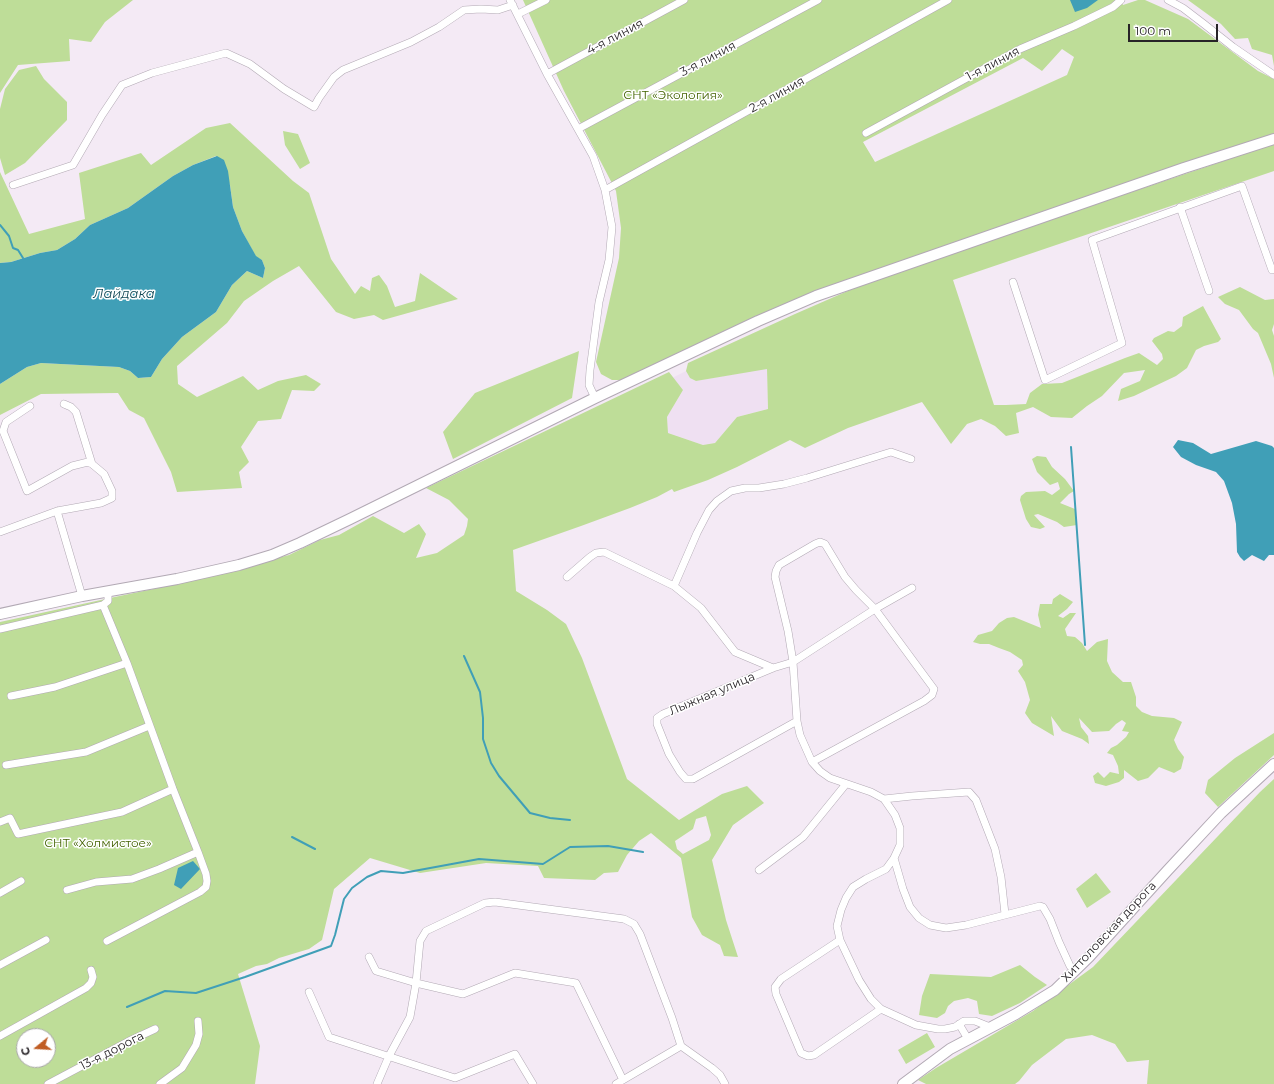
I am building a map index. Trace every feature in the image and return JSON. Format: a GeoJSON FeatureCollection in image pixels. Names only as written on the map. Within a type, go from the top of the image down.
{"type":"FeatureCollection","features":[{"type":"Feature","properties":{"kind":"main road"},"geometry":{"type":"LineString","coordinates":[[0,614],[82,596],[176,579],[239,565],[272,555],[350,519],[595,398],[816,296],[1184,168],[1274,139]]}},
{"type":"Feature","properties":{"kind":"main road","name":"Хиттоловская дорога"},"geometry":{"type":"LineString","coordinates":[[903,1084],[950,1049],[1022,1010],[1054,990],[1089,957],[1167,870],[1221,814],[1274,764]]}},
{"type":"Feature","properties":{"kind":"street"},"geometry":{"type":"LineString","coordinates":[[518,14],[546,0]]}},
{"type":"Feature","properties":{"kind":"street","name":"4-я линия"},"geometry":{"type":"LineString","coordinates":[[547,74],[684,0]]}},
{"type":"Feature","properties":{"kind":"street","name":"3-я линия"},"geometry":{"type":"LineString","coordinates":[[578,129],[818,0]]}},
{"type":"Feature","properties":{"kind":"street","name":"2-я линия"},"geometry":{"type":"LineString","coordinates":[[605,190],[948,0]]}},
{"type":"Feature","properties":{"kind":"street","name":"1-я линия"},"geometry":{"type":"LineString","coordinates":[[866,133],[1020,49],[1074,26],[1114,6],[1121,0]]}},
{"type":"Feature","properties":{"kind":"street"},"geometry":{"type":"LineString","coordinates":[[1168,0],[1183,8],[1232,47],[1274,75]]}},
{"type":"Feature","properties":{"kind":"street"},"geometry":{"type":"LineString","coordinates":[[13,185],[73,165],[102,115],[122,85],[152,74],[226,53],[250,64],[284,89],[314,107],[334,77],[342,70],[411,42],[439,27],[464,10],[498,10],[512,2],[547,74],[593,156],[605,190],[612,227],[609,260],[599,302],[590,370],[589,384],[595,398]]}},
{"type":"Feature","properties":{"kind":"street"},"geometry":{"type":"LineString","coordinates":[[1013,282],[1045,380],[1122,343],[1092,240],[1180,207],[1242,186],[1272,270],[1274,269]]}},
{"type":"Feature","properties":{"kind":"street"},"geometry":{"type":"LineString","coordinates":[[1180,207],[1209,291]]}},
{"type":"Feature","properties":{"kind":"street"},"geometry":{"type":"LineString","coordinates":[[64,404],[71,407],[76,412],[92,464]]}},
{"type":"Feature","properties":{"kind":"street"},"geometry":{"type":"LineString","coordinates":[[0,532],[57,511],[101,502],[112,498],[112,490],[104,474],[88,462],[72,466],[27,491],[3,431],[6,422],[30,406]]}},
{"type":"Feature","properties":{"kind":"street"},"geometry":{"type":"LineString","coordinates":[[674,586],[697,533],[709,510],[717,501],[731,492],[745,488],[758,488],[784,484],[891,452],[911,459]]}},
{"type":"Feature","properties":{"kind":"street"},"geometry":{"type":"LineString","coordinates":[[57,511],[82,596]]}},
{"type":"Feature","properties":{"kind":"street"},"geometry":{"type":"LineString","coordinates":[[812,762],[932,695],[934,689],[875,609],[845,577],[825,544],[820,542],[779,565],[775,577],[788,631],[793,662],[797,721],[800,735],[812,762],[820,771],[830,778],[871,792],[884,799],[895,815],[900,828],[900,845],[894,858],[886,868],[853,887],[846,898],[841,910],[838,926],[840,940],[859,980],[871,999],[881,1009],[923,1027],[945,1029],[955,1027],[964,1021],[975,1021],[990,1027]]}},
{"type":"Feature","properties":{"kind":"street"},"geometry":{"type":"LineString","coordinates":[[568,577],[590,557],[596,553],[604,552],[674,586],[701,608],[735,652],[773,668]]}},
{"type":"Feature","properties":{"kind":"street","name":"Лыжная улица"},"geometry":{"type":"LineString","coordinates":[[797,721],[693,779],[686,779],[680,772],[667,748],[657,724],[657,718],[663,714],[773,668],[793,662],[875,609],[912,588]]}},
{"type":"Feature","properties":{"kind":"street"},"geometry":{"type":"LineString","coordinates":[[0,629],[103,605],[108,601],[108,592]]}},
{"type":"Feature","properties":{"kind":"street"},"geometry":{"type":"LineString","coordinates":[[103,605],[198,852],[206,874],[207,882],[206,887],[200,892],[107,941]]}},
{"type":"Feature","properties":{"kind":"street"},"geometry":{"type":"LineString","coordinates":[[11,696],[55,687],[126,663]]}},
{"type":"Feature","properties":{"kind":"street"},"geometry":{"type":"LineString","coordinates":[[6,765],[86,752],[149,726]]}},
{"type":"Feature","properties":{"kind":"street"},"geometry":{"type":"LineString","coordinates":[[759,870],[803,837],[846,784]]}},
{"type":"Feature","properties":{"kind":"street"},"geometry":{"type":"LineString","coordinates":[[0,822],[10,818],[18,834],[122,812],[173,789]]}},
{"type":"Feature","properties":{"kind":"street"},"geometry":{"type":"LineString","coordinates":[[884,799],[969,792],[976,800],[995,849],[1001,877],[1005,914]]}},
{"type":"Feature","properties":{"kind":"street"},"geometry":{"type":"LineString","coordinates":[[67,890],[96,882],[132,879],[160,869],[198,852]]}},
{"type":"Feature","properties":{"kind":"street"},"geometry":{"type":"LineString","coordinates":[[894,858],[910,907],[919,918],[930,925],[946,928],[966,925],[1035,906],[1040,906],[1043,907],[1050,919],[1070,966],[1074,970]]}},
{"type":"Feature","properties":{"kind":"street"},"geometry":{"type":"LineString","coordinates":[[0,893],[22,881]]}},
{"type":"Feature","properties":{"kind":"street"},"geometry":{"type":"LineString","coordinates":[[377,1084],[389,1056],[410,1017],[416,983],[420,941],[426,931],[485,903],[495,902],[624,919],[634,924],[640,934],[681,1046],[720,1075],[725,1084]]}},
{"type":"Feature","properties":{"kind":"street"},"geometry":{"type":"LineString","coordinates":[[0,965],[46,940]]}},
{"type":"Feature","properties":{"kind":"street"},"geometry":{"type":"LineString","coordinates":[[840,940],[781,979],[775,987],[776,994],[801,1053],[808,1056],[814,1055],[881,1009]]}},
{"type":"Feature","properties":{"kind":"street"},"geometry":{"type":"LineString","coordinates":[[369,956],[376,971],[416,983],[463,994],[515,973],[576,983],[619,1082],[681,1046]]}},
{"type":"Feature","properties":{"kind":"street"},"geometry":{"type":"LineString","coordinates":[[0,1036],[86,988],[91,983],[93,977],[91,970]]}},
{"type":"Feature","properties":{"kind":"street"},"geometry":{"type":"LineString","coordinates":[[310,992],[329,1037],[455,1078],[515,1054],[533,1084]]}},
{"type":"Feature","properties":{"kind":"street"},"geometry":{"type":"LineString","coordinates":[[160,1084],[182,1068],[193,1051],[199,1034],[198,1021]]}},
{"type":"Feature","properties":{"kind":"street"},"geometry":{"type":"LineString","coordinates":[[959,1024],[968,1039]]}},
{"type":"Feature","properties":{"kind":"street","name":"13-я дорога"},"geometry":{"type":"LineString","coordinates":[[48,1084],[129,1041],[155,1029]]}},
{"type":"Feature","properties":{"kind":"shaded area"},"geometry":{"type":"Polygon","coordinates":[[[767,368],[768,409],[737,417],[715,443],[703,445],[668,433],[667,417],[683,390],[672,378],[686,371],[690,378],[696,381],[767,368]]]}},
{"type":"Feature","properties":{"kind":"green space"},"geometry":{"type":"Polygon","coordinates":[[[0,0],[133,0],[105,22],[91,42],[69,39],[70,61],[18,65],[0,93],[0,0]]]}},
{"type":"Feature","properties":{"kind":"green space","name":"СНТ «Экология»"},"geometry":{"type":"Polygon","coordinates":[[[523,0],[1121,0],[1123,5],[1138,0],[1145,0],[1188,19],[1258,71],[1274,79],[1274,134],[1038,213],[757,316],[623,380],[612,380],[601,374],[596,362],[619,258],[621,228],[616,191],[564,91],[523,0]],[[1062,49],[1042,71],[1023,58],[863,142],[875,162],[1067,75],[1074,57],[1062,49]]]}},
{"type":"Feature","properties":{"kind":"green space"},"geometry":{"type":"Polygon","coordinates":[[[1188,0],[1274,0],[1274,66],[1272,55],[1252,49],[1248,38],[1235,39],[1221,24],[1188,0]]]}},
{"type":"Feature","properties":{"kind":"green space"},"geometry":{"type":"Polygon","coordinates":[[[36,66],[44,79],[67,102],[67,120],[25,163],[5,175],[0,158],[0,109],[5,89],[19,70],[36,66]]]}},
{"type":"Feature","properties":{"kind":"green space"},"geometry":{"type":"Polygon","coordinates":[[[230,123],[293,181],[309,193],[331,259],[355,294],[361,286],[370,291],[372,278],[379,275],[387,286],[395,307],[415,301],[420,273],[458,299],[383,320],[374,315],[354,319],[336,312],[299,266],[273,281],[244,301],[227,323],[177,366],[178,384],[197,397],[243,376],[258,390],[278,381],[306,375],[321,384],[314,391],[292,390],[281,419],[258,421],[241,447],[249,462],[239,472],[242,488],[177,492],[171,472],[144,418],[129,410],[118,393],[41,394],[0,415],[0,384],[27,367],[41,363],[119,367],[130,371],[138,378],[151,377],[162,359],[182,337],[216,312],[232,285],[247,271],[263,278],[265,268],[262,260],[256,257],[242,231],[233,207],[230,185],[216,156],[193,165],[173,176],[128,208],[90,225],[75,239],[57,250],[40,253],[11,262],[0,263],[0,172],[29,234],[85,219],[79,173],[141,153],[151,165],[206,128],[230,123]]]}},
{"type":"Feature","properties":{"kind":"green space"},"geometry":{"type":"Polygon","coordinates":[[[283,131],[298,134],[310,163],[300,169],[285,145],[283,131]]]}},
{"type":"Feature","properties":{"kind":"green space","name":"СНТ «Холмистое»"},"geometry":{"type":"Polygon","coordinates":[[[1274,144],[1274,171],[953,280],[994,405],[1026,404],[1030,393],[1042,384],[1062,383],[1139,353],[1157,365],[1163,359],[1162,354],[1152,341],[1154,338],[1168,331],[1174,332],[1182,326],[1183,317],[1203,306],[1221,339],[1218,342],[1196,350],[1187,368],[1176,376],[1134,396],[1118,401],[1121,389],[1140,381],[1145,370],[1124,373],[1102,396],[1072,418],[1051,417],[1033,407],[1016,413],[1019,433],[1006,436],[995,426],[981,419],[967,424],[951,444],[922,402],[848,428],[805,448],[790,440],[708,480],[674,492],[672,489],[630,508],[513,550],[516,591],[547,610],[566,624],[582,658],[627,779],[679,820],[722,794],[747,786],[764,803],[733,825],[712,860],[726,920],[738,957],[724,956],[720,945],[702,935],[692,917],[681,858],[651,833],[639,841],[627,855],[618,872],[604,873],[595,880],[544,878],[538,866],[486,863],[420,873],[370,858],[334,889],[322,940],[309,949],[279,958],[267,964],[256,966],[238,974],[260,1046],[255,1084],[0,1084],[0,622],[177,584],[289,555],[320,540],[339,535],[373,516],[404,533],[419,524],[426,534],[416,558],[437,553],[464,535],[468,519],[449,500],[426,488],[669,372],[683,390],[667,417],[668,433],[703,445],[715,443],[737,417],[768,409],[767,369],[696,381],[690,378],[686,371],[688,363],[882,276],[1274,144]],[[706,816],[696,819],[693,829],[675,841],[677,849],[683,854],[709,840],[711,835],[706,816]]]}},
{"type":"Feature","properties":{"kind":"green space"},"geometry":{"type":"Polygon","coordinates":[[[1240,287],[1265,300],[1274,299],[1274,324],[1272,330],[1274,336],[1274,378],[1271,364],[1258,333],[1253,329],[1239,310],[1225,304],[1218,297],[1240,287]]]}},
{"type":"Feature","properties":{"kind":"green space"},"geometry":{"type":"Polygon","coordinates":[[[579,351],[572,398],[453,459],[443,432],[475,393],[579,351]]]}},
{"type":"Feature","properties":{"kind":"green space"},"geometry":{"type":"Polygon","coordinates":[[[1037,456],[1046,457],[1052,467],[1065,479],[1074,491],[1060,503],[1075,509],[1077,525],[1064,527],[1057,522],[1038,514],[1034,515],[1045,527],[1040,529],[1031,527],[1026,519],[1020,500],[1021,496],[1026,492],[1045,491],[1052,495],[1060,489],[1058,482],[1050,485],[1037,472],[1032,459],[1037,456]]]}},
{"type":"Feature","properties":{"kind":"green space"},"geometry":{"type":"Polygon","coordinates":[[[1060,594],[1073,602],[1058,616],[1063,618],[1070,613],[1076,613],[1065,629],[1067,636],[1075,637],[1082,643],[1087,651],[1097,642],[1108,639],[1107,661],[1112,672],[1123,682],[1131,682],[1136,697],[1136,706],[1142,712],[1152,716],[1174,718],[1182,722],[1174,740],[1184,757],[1181,769],[1174,773],[1159,767],[1148,778],[1138,781],[1124,770],[1124,778],[1119,782],[1106,786],[1095,783],[1093,776],[1098,772],[1104,778],[1110,772],[1119,774],[1118,766],[1113,755],[1107,753],[1111,748],[1126,737],[1129,732],[1122,731],[1126,723],[1122,720],[1109,731],[1092,732],[1079,718],[1081,727],[1088,736],[1089,744],[1082,739],[1062,731],[1051,716],[1054,736],[1032,723],[1025,713],[1030,700],[1025,682],[1018,671],[1023,665],[1022,660],[1010,652],[989,644],[973,642],[978,635],[992,631],[999,623],[1007,618],[1014,617],[1041,628],[1038,615],[1040,604],[1052,604],[1053,599],[1060,594]]]}},
{"type":"Feature","properties":{"kind":"green space"},"geometry":{"type":"Polygon","coordinates":[[[1274,733],[1274,755],[1218,807],[1205,793],[1208,780],[1235,758],[1274,733]]]}},
{"type":"Feature","properties":{"kind":"green space"},"geometry":{"type":"Polygon","coordinates":[[[1274,779],[1274,1084],[1147,1084],[1149,1060],[1127,1062],[1115,1044],[1092,1035],[1066,1039],[1032,1065],[1015,1084],[926,1084],[918,1080],[1033,1011],[1093,967],[1274,779]]]}},
{"type":"Feature","properties":{"kind":"green space"},"geometry":{"type":"Polygon","coordinates":[[[1096,873],[1111,892],[1087,908],[1076,889],[1096,873]]]}},
{"type":"Feature","properties":{"kind":"green space"},"geometry":{"type":"Polygon","coordinates":[[[1020,965],[1047,985],[1020,1003],[992,1016],[979,1014],[977,1001],[968,998],[954,1001],[948,1006],[945,1013],[937,1018],[919,1015],[922,996],[930,974],[991,977],[1020,965]]]}},
{"type":"Feature","properties":{"kind":"green space"},"geometry":{"type":"Polygon","coordinates":[[[927,1033],[935,1047],[906,1064],[898,1050],[927,1033]]]}},
{"type":"Feature","properties":{"kind":"water"},"geometry":{"type":"Polygon","coordinates":[[[1070,0],[1098,0],[1087,8],[1075,12],[1070,0]]]}},
{"type":"Feature","properties":{"kind":"water","name":"Лайдака"},"geometry":{"type":"Polygon","coordinates":[[[217,156],[224,160],[228,171],[233,207],[242,231],[256,256],[262,260],[265,268],[263,278],[247,271],[232,285],[216,312],[182,337],[162,359],[151,377],[138,378],[130,371],[119,367],[41,363],[27,367],[0,384],[0,263],[11,262],[40,253],[57,250],[75,239],[90,225],[128,208],[173,176],[193,165],[217,156]]]}},
{"type":"Feature","properties":{"kind":"water"},"geometry":{"type":"Polygon","coordinates":[[[1178,440],[1193,443],[1211,454],[1256,441],[1274,448],[1274,555],[1269,555],[1264,561],[1252,555],[1244,561],[1240,557],[1237,552],[1236,524],[1232,503],[1224,481],[1216,472],[1196,465],[1181,457],[1173,447],[1178,440]]]}},
{"type":"Feature","properties":{"kind":"water"},"geometry":{"type":"Polygon","coordinates":[[[193,861],[200,869],[181,889],[174,885],[178,868],[193,861]]]}},
{"type":"Feature","properties":{"kind":"waterway"},"geometry":{"type":"LineString","coordinates":[[0,225],[9,236],[13,248],[18,250],[23,258]]}},
{"type":"Feature","properties":{"kind":"waterway"},"geometry":{"type":"LineString","coordinates":[[1071,447],[1085,645]]}},
{"type":"Feature","properties":{"kind":"waterway"},"geometry":{"type":"LineString","coordinates":[[464,656],[480,692],[483,718],[483,739],[491,763],[499,776],[530,813],[550,818],[570,820]]}},
{"type":"Feature","properties":{"kind":"waterway"},"geometry":{"type":"LineString","coordinates":[[292,837],[315,849]]}},
{"type":"Feature","properties":{"kind":"waterway"},"geometry":{"type":"LineString","coordinates":[[127,1007],[165,991],[196,993],[331,946],[344,899],[352,888],[367,877],[381,871],[403,873],[479,859],[543,864],[570,847],[608,846],[643,852]]}}]}
